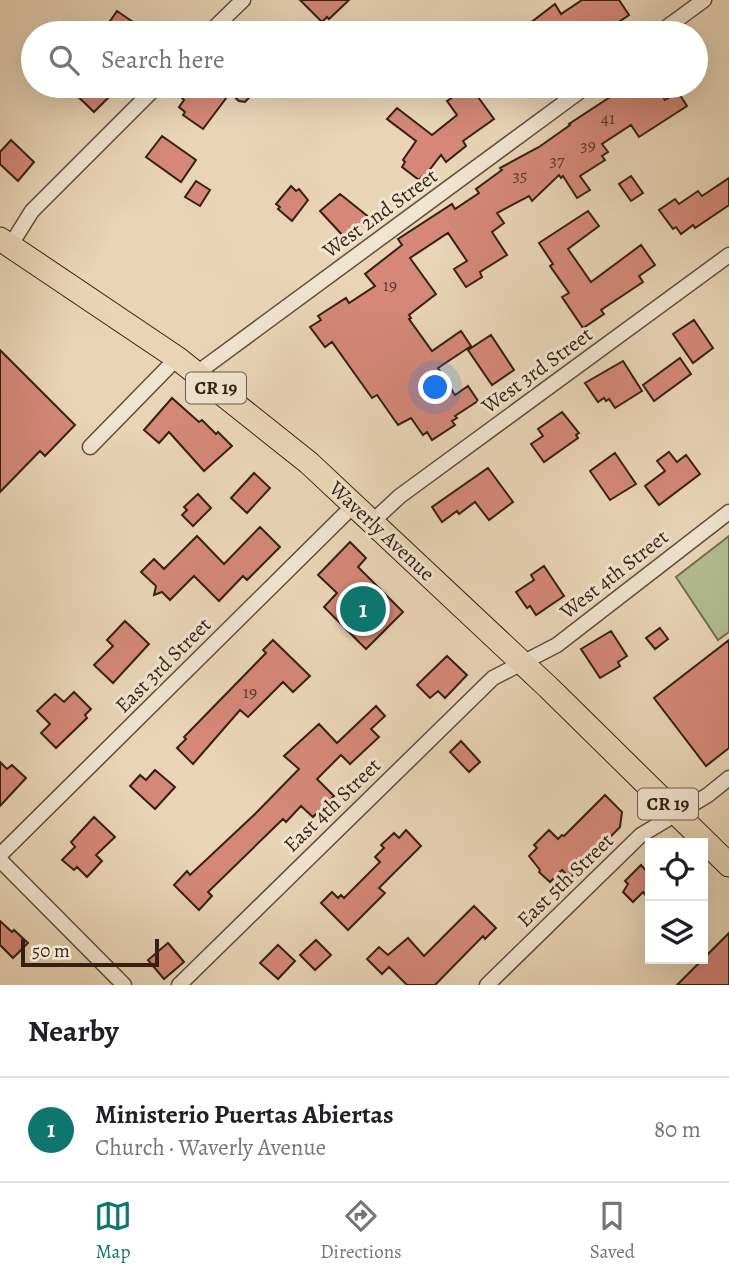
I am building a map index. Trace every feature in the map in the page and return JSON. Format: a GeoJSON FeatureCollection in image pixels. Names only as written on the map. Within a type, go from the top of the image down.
{"type":"FeatureCollection","features":[{"type":"Feature","properties":{"kind":"main road","name":"Waverly Avenue"},"geometry":{"type":"LineString","coordinates":[[5,243],[177,358],[299,454],[373,521],[729,865]]}},
{"type":"Feature","properties":{"kind":"street"},"geometry":{"type":"LineString","coordinates":[[221,21],[243,0]]}},
{"type":"Feature","properties":{"kind":"street"},"geometry":{"type":"LineString","coordinates":[[675,21],[704,0]]}},
{"type":"Feature","properties":{"kind":"street"},"geometry":{"type":"LineString","coordinates":[[5,243],[32,211],[145,98]]}},
{"type":"Feature","properties":{"kind":"street","name":"West 2nd Street"},"geometry":{"type":"LineString","coordinates":[[197,373],[571,98]]}},
{"type":"Feature","properties":{"kind":"street","name":"West 3rd Street"},"geometry":{"type":"LineString","coordinates":[[373,521],[400,496],[729,256]]}},
{"type":"Feature","properties":{"kind":"street"},"geometry":{"type":"LineString","coordinates":[[90,447],[177,358]]}},
{"type":"Feature","properties":{"kind":"street","name":"East 3rd Street"},"geometry":{"type":"LineString","coordinates":[[0,858],[355,504]]}},
{"type":"Feature","properties":{"kind":"street","name":"West 4th Street"},"geometry":{"type":"LineString","coordinates":[[522,664],[557,645],[729,512]]}},
{"type":"Feature","properties":{"kind":"street","name":"East 4th Street"},"geometry":{"type":"LineString","coordinates":[[178,985],[486,684],[522,664]]}},
{"type":"Feature","properties":{"kind":"street","name":"East 5th Street"},"geometry":{"type":"LineString","coordinates":[[487,985],[641,835],[708,795],[729,778]]}},
{"type":"Feature","properties":{"kind":"street"},"geometry":{"type":"LineString","coordinates":[[0,858],[124,985]]}},
{"type":"Feature","properties":{"kind":"green space"},"geometry":{"type":"Polygon","coordinates":[[[729,536],[729,632],[718,640],[676,577],[729,536]]]}},
{"type":"Feature","properties":{"kind":"building"},"geometry":{"type":"Polygon","coordinates":[[[300,0],[349,0],[329,19],[327,17],[321,21],[300,0]]]}},
{"type":"Feature","properties":{"kind":"building"},"geometry":{"type":"Polygon","coordinates":[[[582,0],[619,0],[629,15],[620,21],[533,21],[555,4],[561,14],[582,0]]]}},
{"type":"Feature","properties":{"kind":"building"},"geometry":{"type":"Polygon","coordinates":[[[117,11],[132,21],[110,21],[117,11]]]}},
{"type":"Feature","properties":{"kind":"building"},"geometry":{"type":"Polygon","coordinates":[[[79,98],[108,98],[94,112],[79,98]]]}},
{"type":"Feature","properties":{"kind":"building"},"geometry":{"type":"Polygon","coordinates":[[[182,98],[226,98],[203,129],[183,115],[185,112],[179,107],[184,100],[182,98]]]}},
{"type":"Feature","properties":{"kind":"building"},"geometry":{"type":"Polygon","coordinates":[[[236,98],[249,98],[245,102],[236,98]]]}},
{"type":"Feature","properties":{"kind":"building"},"geometry":{"type":"Polygon","coordinates":[[[452,98],[479,98],[494,119],[463,141],[466,146],[446,162],[441,155],[419,180],[402,167],[405,162],[403,160],[416,141],[387,119],[397,108],[432,135],[457,115],[447,101],[452,98]]]}},
{"type":"Feature","properties":{"kind":"building"},"geometry":{"type":"Polygon","coordinates":[[[609,98],[682,98],[687,106],[639,137],[631,125],[602,144],[608,152],[602,156],[605,160],[580,176],[590,190],[577,198],[563,176],[561,178],[559,175],[532,201],[529,196],[497,213],[504,223],[492,232],[507,255],[480,272],[482,277],[466,287],[454,269],[467,261],[448,233],[410,258],[436,294],[409,315],[409,319],[432,351],[461,331],[471,346],[438,368],[455,395],[468,386],[478,401],[455,416],[457,418],[452,421],[455,425],[432,440],[427,432],[423,435],[411,418],[398,425],[377,395],[372,398],[332,342],[325,347],[310,327],[321,320],[318,316],[346,298],[349,303],[375,286],[365,274],[402,245],[398,239],[452,204],[455,209],[479,193],[476,189],[502,170],[500,168],[539,147],[609,98]]]}},
{"type":"Feature","properties":{"kind":"building"},"geometry":{"type":"Polygon","coordinates":[[[162,136],[196,160],[181,182],[146,157],[162,136]]]}},
{"type":"Feature","properties":{"kind":"building"},"geometry":{"type":"Polygon","coordinates":[[[11,140],[34,162],[18,181],[0,164],[0,152],[11,140]]]}},
{"type":"Feature","properties":{"kind":"building"},"geometry":{"type":"Polygon","coordinates":[[[631,176],[643,193],[631,201],[619,184],[631,176]]]}},
{"type":"Feature","properties":{"kind":"building"},"geometry":{"type":"Polygon","coordinates":[[[729,178],[729,205],[695,228],[693,225],[681,234],[676,227],[673,229],[659,210],[675,199],[679,204],[698,191],[702,196],[729,178]]]}},
{"type":"Feature","properties":{"kind":"building"},"geometry":{"type":"Polygon","coordinates":[[[196,181],[210,190],[200,206],[185,197],[196,181]]]}},
{"type":"Feature","properties":{"kind":"building"},"geometry":{"type":"Polygon","coordinates":[[[291,186],[296,191],[299,189],[308,200],[292,221],[276,204],[291,186]]]}},
{"type":"Feature","properties":{"kind":"building"},"geometry":{"type":"Polygon","coordinates":[[[340,194],[370,218],[346,239],[320,211],[340,194]]]}},
{"type":"Feature","properties":{"kind":"building"},"geometry":{"type":"Polygon","coordinates":[[[588,211],[599,226],[568,249],[591,282],[641,245],[655,265],[639,276],[643,282],[601,310],[604,314],[583,328],[562,297],[569,293],[550,266],[553,264],[539,243],[588,211]]]}},
{"type":"Feature","properties":{"kind":"building"},"geometry":{"type":"Polygon","coordinates":[[[694,320],[713,348],[693,363],[673,334],[694,320]]]}},
{"type":"Feature","properties":{"kind":"building"},"geometry":{"type":"Polygon","coordinates":[[[491,335],[514,370],[492,385],[468,350],[491,335]]]}},
{"type":"Feature","properties":{"kind":"building"},"geometry":{"type":"Polygon","coordinates":[[[0,350],[75,425],[45,456],[40,451],[0,492],[0,350]]]}},
{"type":"Feature","properties":{"kind":"building"},"geometry":{"type":"Polygon","coordinates":[[[680,358],[691,374],[654,401],[643,385],[680,358]]]}},
{"type":"Feature","properties":{"kind":"building"},"geometry":{"type":"Polygon","coordinates":[[[623,361],[642,391],[615,408],[609,399],[606,401],[604,398],[598,402],[585,383],[623,361]]]}},
{"type":"Feature","properties":{"kind":"building"},"geometry":{"type":"Polygon","coordinates":[[[172,398],[199,422],[202,420],[216,434],[218,432],[232,446],[204,471],[169,432],[159,443],[144,430],[172,398]]]}},
{"type":"Feature","properties":{"kind":"building"},"geometry":{"type":"Polygon","coordinates":[[[562,412],[579,433],[576,435],[578,438],[544,462],[531,444],[543,436],[538,429],[562,412]]]}},
{"type":"Feature","properties":{"kind":"building"},"geometry":{"type":"Polygon","coordinates":[[[669,452],[677,462],[686,455],[700,474],[659,505],[645,486],[665,471],[657,461],[669,452]]]}},
{"type":"Feature","properties":{"kind":"building"},"geometry":{"type":"Polygon","coordinates":[[[615,453],[636,484],[610,500],[590,471],[615,453]]]}},
{"type":"Feature","properties":{"kind":"building"},"geometry":{"type":"Polygon","coordinates":[[[488,468],[513,502],[489,520],[475,502],[442,522],[432,507],[488,468]]]}},
{"type":"Feature","properties":{"kind":"building"},"geometry":{"type":"Polygon","coordinates":[[[254,473],[270,488],[247,513],[231,498],[254,473]]]}},
{"type":"Feature","properties":{"kind":"building"},"geometry":{"type":"Polygon","coordinates":[[[198,494],[211,508],[193,526],[182,515],[187,510],[184,507],[198,494]]]}},
{"type":"Feature","properties":{"kind":"building"},"geometry":{"type":"Polygon","coordinates":[[[260,527],[280,547],[247,580],[243,576],[219,601],[194,576],[170,600],[162,592],[154,595],[156,586],[141,572],[154,559],[164,569],[197,536],[224,564],[260,527]]]}},
{"type":"Feature","properties":{"kind":"building"},"geometry":{"type":"Polygon","coordinates":[[[350,542],[366,558],[358,567],[403,612],[366,649],[324,607],[337,593],[318,575],[350,542]]]}},
{"type":"Feature","properties":{"kind":"building"},"geometry":{"type":"Polygon","coordinates":[[[544,566],[564,596],[536,615],[530,606],[527,608],[516,592],[534,580],[531,575],[544,566]]]}},
{"type":"Feature","properties":{"kind":"building"},"geometry":{"type":"Polygon","coordinates":[[[125,621],[149,644],[113,683],[94,665],[113,646],[107,640],[125,621]]]}},
{"type":"Feature","properties":{"kind":"building"},"geometry":{"type":"Polygon","coordinates":[[[660,628],[668,639],[655,649],[646,638],[660,628]]]}},
{"type":"Feature","properties":{"kind":"building"},"geometry":{"type":"Polygon","coordinates":[[[611,631],[627,656],[618,662],[620,666],[600,678],[581,649],[611,631]]]}},
{"type":"Feature","properties":{"kind":"building"},"geometry":{"type":"Polygon","coordinates":[[[273,640],[310,676],[293,692],[283,682],[248,717],[240,710],[193,764],[177,748],[186,739],[184,737],[266,653],[263,650],[273,640]]]}},
{"type":"Feature","properties":{"kind":"building"},"geometry":{"type":"Polygon","coordinates":[[[729,640],[729,748],[706,766],[654,698],[729,640]]]}},
{"type":"Feature","properties":{"kind":"building"},"geometry":{"type":"Polygon","coordinates":[[[447,656],[467,675],[445,698],[438,691],[430,698],[417,685],[447,656]]]}},
{"type":"Feature","properties":{"kind":"building"},"geometry":{"type":"Polygon","coordinates":[[[74,692],[91,709],[85,715],[87,718],[56,748],[41,733],[50,724],[37,711],[55,694],[64,702],[74,692]]]}},
{"type":"Feature","properties":{"kind":"building"},"geometry":{"type":"Polygon","coordinates":[[[376,706],[385,716],[371,729],[379,737],[350,764],[341,755],[317,779],[334,796],[313,817],[301,806],[286,822],[283,819],[208,892],[212,896],[199,910],[174,885],[187,871],[190,875],[299,769],[284,756],[319,724],[337,743],[376,706]]]}},
{"type":"Feature","properties":{"kind":"building"},"geometry":{"type":"Polygon","coordinates":[[[461,741],[480,762],[469,772],[450,752],[461,741]]]}},
{"type":"Feature","properties":{"kind":"building"},"geometry":{"type":"Polygon","coordinates":[[[0,762],[7,769],[12,765],[26,778],[0,806],[0,762]]]}},
{"type":"Feature","properties":{"kind":"building"},"geometry":{"type":"Polygon","coordinates":[[[155,770],[175,787],[155,809],[130,786],[140,775],[146,780],[155,770]]]}},
{"type":"Feature","properties":{"kind":"building"},"geometry":{"type":"Polygon","coordinates":[[[605,795],[622,812],[620,827],[570,878],[562,870],[550,882],[539,872],[529,856],[537,848],[534,845],[549,830],[558,839],[564,836],[605,795]]]}},
{"type":"Feature","properties":{"kind":"building"},"geometry":{"type":"Polygon","coordinates":[[[94,817],[115,837],[96,855],[102,861],[87,877],[77,867],[74,870],[62,860],[75,847],[71,842],[94,817]]]}},
{"type":"Feature","properties":{"kind":"building"},"geometry":{"type":"Polygon","coordinates":[[[406,830],[421,846],[379,888],[385,893],[348,930],[321,903],[332,892],[338,898],[341,895],[344,898],[380,862],[375,857],[384,848],[381,845],[394,833],[399,838],[406,830]]]}},
{"type":"Feature","properties":{"kind":"building"},"geometry":{"type":"Polygon","coordinates":[[[641,865],[645,869],[645,895],[643,892],[633,902],[623,892],[628,884],[625,881],[641,865]]]}},
{"type":"Feature","properties":{"kind":"building"},"geometry":{"type":"Polygon","coordinates":[[[474,906],[496,928],[485,939],[483,936],[435,985],[407,985],[389,967],[382,974],[367,959],[379,947],[388,955],[408,938],[424,956],[474,906]]]}},
{"type":"Feature","properties":{"kind":"building"},"geometry":{"type":"Polygon","coordinates":[[[0,921],[28,943],[13,958],[0,945],[0,921]]]}},
{"type":"Feature","properties":{"kind":"building"},"geometry":{"type":"Polygon","coordinates":[[[729,933],[729,985],[677,985],[698,964],[708,964],[708,954],[729,933]]]}},
{"type":"Feature","properties":{"kind":"building"},"geometry":{"type":"Polygon","coordinates":[[[316,940],[331,955],[315,970],[300,955],[316,940]]]}},
{"type":"Feature","properties":{"kind":"building"},"geometry":{"type":"Polygon","coordinates":[[[168,943],[184,962],[164,979],[148,960],[168,943]]]}},
{"type":"Feature","properties":{"kind":"building"},"geometry":{"type":"Polygon","coordinates":[[[278,945],[295,961],[278,979],[260,963],[278,945]]]}},
{"type":"Feature","properties":{"kind":"place","name":"Ministerio Puertas Abiertas"},"geometry":{"type":"Point","coordinates":[363,609]}}]}
